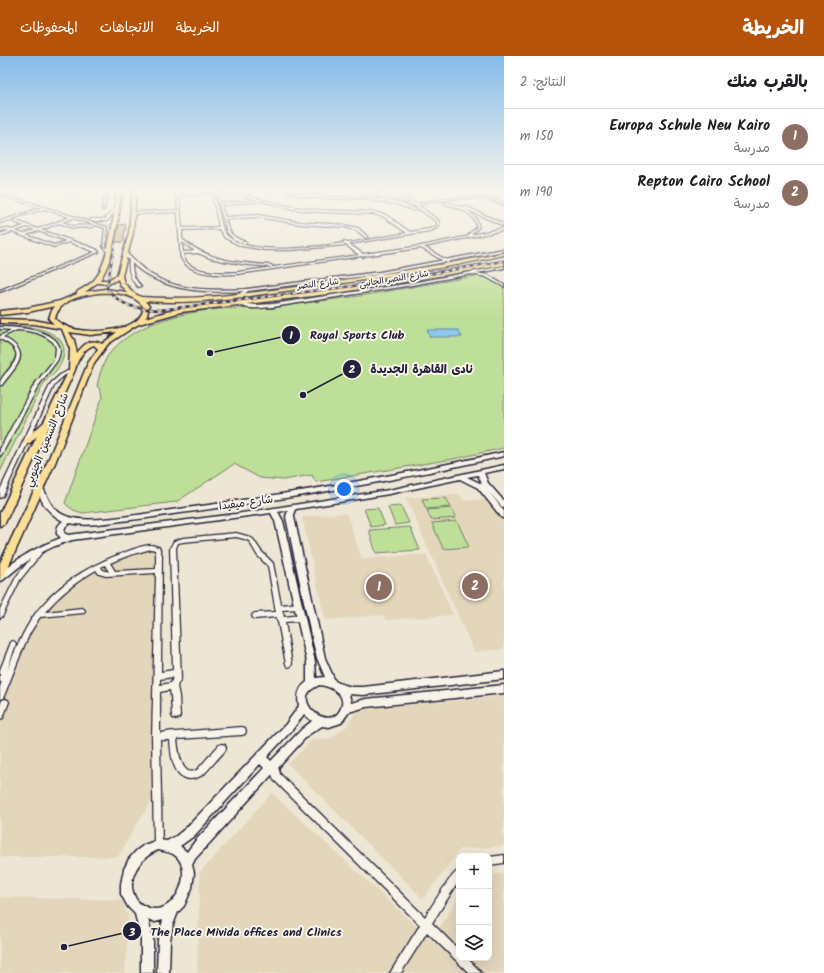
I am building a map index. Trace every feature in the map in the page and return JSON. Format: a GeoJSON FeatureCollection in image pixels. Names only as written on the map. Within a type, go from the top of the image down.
{"type":"FeatureCollection","features":[{"type":"Feature","properties":{"kind":"main road"},"geometry":{"type":"LineString","coordinates":[[72,298],[96,281],[102,273],[111,234]]}},
{"type":"Feature","properties":{"kind":"main road"},"geometry":{"type":"LineString","coordinates":[[131,234],[119,276],[124,287],[144,302],[147,309],[146,314],[133,325]]}},
{"type":"Feature","properties":{"kind":"main road","name":"شارع النصر"},"geometry":{"type":"LineString","coordinates":[[141,300],[185,302],[347,280],[448,263],[479,260],[504,254]]}},
{"type":"Feature","properties":{"kind":"main road"},"geometry":{"type":"LineString","coordinates":[[479,260],[478,261],[480,263],[491,269]]}},
{"type":"Feature","properties":{"kind":"main road"},"geometry":{"type":"LineString","coordinates":[[448,263],[459,267],[461,271]]}},
{"type":"Feature","properties":{"kind":"main road","name":"شارع النصر"},"geometry":{"type":"LineString","coordinates":[[63,328],[83,334],[115,331],[171,312],[338,293],[461,271],[491,269],[504,263]]}},
{"type":"Feature","properties":{"kind":"main road"},"geometry":{"type":"LineString","coordinates":[[96,281],[109,282],[119,276]]}},
{"type":"Feature","properties":{"kind":"main road"},"geometry":{"type":"LineString","coordinates":[[0,313],[38,309],[91,293],[120,292],[133,295]]}},
{"type":"Feature","properties":{"kind":"main road","name":"شارع التسعين الجنوبي"},"geometry":{"type":"LineString","coordinates":[[0,523],[72,370],[74,360],[73,342],[63,328],[52,319],[54,310],[63,302]]}},
{"type":"Feature","properties":{"kind":"main road"},"geometry":{"type":"LineString","coordinates":[[168,302],[163,304],[162,308],[171,312]]}},
{"type":"Feature","properties":{"kind":"main road"},"geometry":{"type":"LineString","coordinates":[[12,320],[17,316],[14,312]]}},
{"type":"Feature","properties":{"kind":"main road"},"geometry":{"type":"LineString","coordinates":[[0,321],[12,320],[34,322],[63,328]]}},
{"type":"Feature","properties":{"kind":"main road","name":"شارع التسعين الجنوبي"},"geometry":{"type":"LineString","coordinates":[[0,574],[40,488],[91,363],[101,348],[133,325]]}},
{"type":"Feature","properties":{"kind":"main road"},"geometry":{"type":"LineString","coordinates":[[74,360],[84,346],[97,344],[101,346],[101,348]]}},
{"type":"Feature","properties":{"kind":"main road"},"geometry":{"type":"LineString","coordinates":[[27,441],[49,420]]}},
{"type":"Feature","properties":{"kind":"street"},"geometry":{"type":"LineString","coordinates":[[23,234],[54,246],[69,241]]}},
{"type":"Feature","properties":{"kind":"street"},"geometry":{"type":"LineString","coordinates":[[0,291],[97,252],[91,248],[92,245],[82,245],[48,234]]}},
{"type":"Feature","properties":{"kind":"street"},"geometry":{"type":"LineString","coordinates":[[105,234],[104,246],[108,251]]}},
{"type":"Feature","properties":{"kind":"street"},"geometry":{"type":"LineString","coordinates":[[180,234],[182,253],[184,261],[188,265],[203,271],[220,273],[246,272],[363,256],[421,247],[482,234]]}},
{"type":"Feature","properties":{"kind":"street"},"geometry":{"type":"LineString","coordinates":[[223,234],[226,238],[247,247],[266,250],[296,250],[397,234]]}},
{"type":"Feature","properties":{"kind":"street"},"geometry":{"type":"LineString","coordinates":[[229,234],[238,240],[266,247],[291,248],[344,242],[393,234]]}},
{"type":"Feature","properties":{"kind":"street"},"geometry":{"type":"LineString","coordinates":[[363,234],[367,237]]}},
{"type":"Feature","properties":{"kind":"street"},"geometry":{"type":"LineString","coordinates":[[467,237],[472,234]]}},
{"type":"Feature","properties":{"kind":"street"},"geometry":{"type":"LineString","coordinates":[[181,239],[188,246],[223,260],[247,264],[288,266]]}},
{"type":"Feature","properties":{"kind":"street"},"geometry":{"type":"LineString","coordinates":[[344,242],[363,256]]}},
{"type":"Feature","properties":{"kind":"street"},"geometry":{"type":"LineString","coordinates":[[421,247],[448,263],[504,250]]}},
{"type":"Feature","properties":{"kind":"street"},"geometry":{"type":"LineString","coordinates":[[182,253],[200,252]]}},
{"type":"Feature","properties":{"kind":"street"},"geometry":{"type":"LineString","coordinates":[[125,254],[146,273],[171,283],[203,290],[247,290]]}},
{"type":"Feature","properties":{"kind":"street"},"geometry":{"type":"LineString","coordinates":[[131,259],[130,272],[132,279],[139,286]]}},
{"type":"Feature","properties":{"kind":"street"},"geometry":{"type":"LineString","coordinates":[[246,272],[250,268],[247,264]]}},
{"type":"Feature","properties":{"kind":"street","name":"شارع النصر الجانبى"},"geometry":{"type":"LineString","coordinates":[[338,293],[405,286],[504,266]]}},
{"type":"Feature","properties":{"kind":"street"},"geometry":{"type":"LineString","coordinates":[[484,275],[491,269],[504,284]]}},
{"type":"Feature","properties":{"kind":"street"},"geometry":{"type":"LineString","coordinates":[[471,273],[484,275],[504,284]]}},
{"type":"Feature","properties":{"kind":"street","name":"شارع النصر الجانبى"},"geometry":{"type":"LineString","coordinates":[[239,295],[247,290],[347,280]]}},
{"type":"Feature","properties":{"kind":"street"},"geometry":{"type":"LineString","coordinates":[[0,328],[16,328],[34,331],[49,337],[56,344],[58,353],[54,362],[33,390],[0,454]]}},
{"type":"Feature","properties":{"kind":"street"},"geometry":{"type":"LineString","coordinates":[[0,337],[16,328]]}},
{"type":"Feature","properties":{"kind":"street"},"geometry":{"type":"LineString","coordinates":[[0,337],[15,345],[19,353],[18,362],[0,384]]}},
{"type":"Feature","properties":{"kind":"street"},"geometry":{"type":"LineString","coordinates":[[0,496],[53,383],[61,376],[72,370]]}},
{"type":"Feature","properties":{"kind":"street","name":"شارع ميفيدا"},"geometry":{"type":"LineString","coordinates":[[40,488],[45,502],[60,516],[70,520],[89,522],[246,502],[420,471],[504,454]]}},
{"type":"Feature","properties":{"kind":"street","name":"شارع ميفيدا"},"geometry":{"type":"LineString","coordinates":[[0,578],[22,560],[68,538],[294,507],[389,492],[504,467]]}},
{"type":"Feature","properties":{"kind":"street"},"geometry":{"type":"LineString","coordinates":[[481,472],[485,484],[504,505]]}},
{"type":"Feature","properties":{"kind":"street"},"geometry":{"type":"LineString","coordinates":[[462,477],[480,486],[504,516]]}},
{"type":"Feature","properties":{"kind":"street"},"geometry":{"type":"LineString","coordinates":[[294,507],[291,511],[290,517],[319,652],[331,682]]}},
{"type":"Feature","properties":{"kind":"street"},"geometry":{"type":"LineString","coordinates":[[273,510],[279,521],[311,662],[312,683]]}},
{"type":"Feature","properties":{"kind":"street"},"geometry":{"type":"LineString","coordinates":[[68,538],[62,536],[60,529],[70,520]]}},
{"type":"Feature","properties":{"kind":"street"},"geometry":{"type":"LineString","coordinates":[[282,535],[294,534]]}},
{"type":"Feature","properties":{"kind":"street"},"geometry":{"type":"LineString","coordinates":[[176,716],[173,686],[176,681],[177,673],[173,548],[178,541],[236,535],[248,538],[259,553],[271,565],[289,664]]}},
{"type":"Feature","properties":{"kind":"street"},"geometry":{"type":"LineString","coordinates":[[0,696],[25,636],[38,615],[62,589],[97,566],[106,562],[135,550],[153,547],[157,549],[159,553],[159,571],[156,737],[164,845]]}},
{"type":"Feature","properties":{"kind":"street"},"geometry":{"type":"LineString","coordinates":[[0,615],[18,579],[41,550]]}},
{"type":"Feature","properties":{"kind":"street"},"geometry":{"type":"LineString","coordinates":[[286,552],[297,550]]}},
{"type":"Feature","properties":{"kind":"street"},"geometry":{"type":"LineString","coordinates":[[106,562],[111,567],[113,574]]}},
{"type":"Feature","properties":{"kind":"street"},"geometry":{"type":"LineString","coordinates":[[97,566],[98,570],[103,573],[113,574],[159,571]]}},
{"type":"Feature","properties":{"kind":"street"},"geometry":{"type":"LineString","coordinates":[[279,614],[298,606]]}},
{"type":"Feature","properties":{"kind":"street"},"geometry":{"type":"LineString","coordinates":[[38,615],[82,611]]}},
{"type":"Feature","properties":{"kind":"street"},"geometry":{"type":"LineString","coordinates":[[255,616],[279,614],[300,618]]}},
{"type":"Feature","properties":{"kind":"street"},"geometry":{"type":"LineString","coordinates":[[0,679],[13,644]]}},
{"type":"Feature","properties":{"kind":"street"},"geometry":{"type":"LineString","coordinates":[[157,676],[177,673]]}},
{"type":"Feature","properties":{"kind":"street"},"geometry":{"type":"LineString","coordinates":[[340,688],[345,695],[347,702],[344,714],[336,720],[325,722],[320,721],[313,718],[303,708],[302,702],[304,691],[312,683],[324,681],[331,682],[340,688],[352,691],[363,691],[504,675]]}},
{"type":"Feature","properties":{"kind":"street"},"geometry":{"type":"LineString","coordinates":[[157,689],[173,686]]}},
{"type":"Feature","properties":{"kind":"street"},"geometry":{"type":"LineString","coordinates":[[346,709],[366,703],[504,689]]}},
{"type":"Feature","properties":{"kind":"street"},"geometry":{"type":"LineString","coordinates":[[0,716],[5,702]]}},
{"type":"Feature","properties":{"kind":"street"},"geometry":{"type":"LineString","coordinates":[[174,908],[161,914],[153,915],[140,911],[134,906],[128,893],[127,877],[132,863],[141,853],[152,846],[164,845],[180,840],[190,832],[289,727],[303,708]]}},
{"type":"Feature","properties":{"kind":"street"},"geometry":{"type":"LineString","coordinates":[[187,864],[196,847],[305,732],[320,721]]}},
{"type":"Feature","properties":{"kind":"street"},"geometry":{"type":"LineString","coordinates":[[156,737],[242,731]]}},
{"type":"Feature","properties":{"kind":"street"},"geometry":{"type":"LineString","coordinates":[[173,735],[178,767],[187,775],[200,772],[222,748]]}},
{"type":"Feature","properties":{"kind":"street"},"geometry":{"type":"LineString","coordinates":[[260,758],[273,765],[276,777],[456,953]]}},
{"type":"Feature","properties":{"kind":"street"},"geometry":{"type":"LineString","coordinates":[[162,973],[163,938],[167,922],[174,908],[180,902],[188,888],[189,872],[182,855],[164,845]]}},
{"type":"Feature","properties":{"kind":"street"},"geometry":{"type":"LineString","coordinates":[[492,861],[504,860]]}},
{"type":"Feature","properties":{"kind":"street"},"geometry":{"type":"LineString","coordinates":[[395,973],[425,924],[456,878]]}},
{"type":"Feature","properties":{"kind":"street"},"geometry":{"type":"LineString","coordinates":[[140,911],[147,939],[147,973]]}},
{"type":"Feature","properties":{"kind":"street"},"geometry":{"type":"LineString","coordinates":[[464,961],[476,973]]}},
{"type":"Feature","properties":{"kind":"shaded area"},"geometry":{"type":"Polygon","coordinates":[[[458,494],[465,501],[487,499],[504,523],[504,649],[474,652],[406,498],[458,494]]]}},
{"type":"Feature","properties":{"kind":"shaded area"},"geometry":{"type":"Polygon","coordinates":[[[344,513],[347,515],[362,559],[426,554],[453,615],[386,620],[383,615],[325,620],[302,517],[344,513]]]}},
{"type":"Feature","properties":{"kind":"shaded area"},"geometry":{"type":"Polygon","coordinates":[[[157,542],[158,792],[138,822],[118,857],[0,857],[0,696],[32,622],[56,592],[75,575],[106,558],[137,547],[157,542]]]}},
{"type":"Feature","properties":{"kind":"shaded area"},"geometry":{"type":"Polygon","coordinates":[[[504,696],[504,831],[502,832],[504,846],[460,849],[423,899],[288,764],[313,739],[331,738],[347,726],[357,710],[504,696]]]}},
{"type":"Feature","properties":{"kind":"shaded area"},"geometry":{"type":"Polygon","coordinates":[[[272,793],[431,940],[456,902],[456,961],[492,961],[492,875],[504,873],[504,973],[197,973],[200,872],[272,793]]]}},
{"type":"Feature","properties":{"kind":"shaded area"},"geometry":{"type":"Polygon","coordinates":[[[0,897],[122,900],[129,921],[125,973],[0,973],[0,897]]]}},
{"type":"Feature","properties":{"kind":"green space"},"geometry":{"type":"Polygon","coordinates":[[[476,276],[490,278],[504,287],[504,448],[453,459],[316,482],[312,475],[283,480],[260,478],[234,464],[176,502],[83,513],[73,510],[65,503],[102,398],[101,391],[97,386],[104,364],[107,357],[119,343],[135,332],[174,316],[196,312],[217,309],[255,309],[360,296],[476,276]]]}},
{"type":"Feature","properties":{"kind":"green space"},"geometry":{"type":"Polygon","coordinates":[[[0,326],[20,326],[44,330],[54,335],[61,341],[64,350],[60,366],[42,387],[0,472],[0,326]]]}},
{"type":"Feature","properties":{"kind":"green space"},"geometry":{"type":"Polygon","coordinates":[[[446,498],[451,507],[426,509],[422,499],[446,498]]]}},
{"type":"Feature","properties":{"kind":"green space"},"geometry":{"type":"Polygon","coordinates":[[[401,506],[409,523],[395,525],[388,507],[401,506]]]}},
{"type":"Feature","properties":{"kind":"green space"},"geometry":{"type":"Polygon","coordinates":[[[378,508],[385,525],[371,527],[364,509],[378,508]]]}},
{"type":"Feature","properties":{"kind":"green space"},"geometry":{"type":"Polygon","coordinates":[[[451,508],[456,518],[431,520],[427,510],[451,508]]]}},
{"type":"Feature","properties":{"kind":"green space"},"geometry":{"type":"Polygon","coordinates":[[[457,521],[469,547],[443,549],[432,523],[457,521]]]}},
{"type":"Feature","properties":{"kind":"green space"},"geometry":{"type":"Polygon","coordinates":[[[410,527],[420,550],[376,553],[369,530],[410,527]]]}},
{"type":"Feature","properties":{"kind":"water"},"geometry":{"type":"Polygon","coordinates":[[[427,330],[458,330],[462,337],[430,337],[427,330]]]}},
{"type":"Feature","properties":{"kind":"building"},"geometry":{"type":"Polygon","coordinates":[[[117,234],[124,234],[123,242],[115,242],[117,234]]]}},
{"type":"Feature","properties":{"kind":"railway"},"geometry":{"type":"LineString","coordinates":[[112,259],[115,242]]}},
{"type":"Feature","properties":{"kind":"railway"},"geometry":{"type":"LineString","coordinates":[[112,258],[107,288],[112,294],[130,306],[160,310],[378,283],[504,261]]}},
{"type":"Feature","properties":{"kind":"place","name":"Royal Sports Club"},"geometry":{"type":"Point","coordinates":[210,353]}},
{"type":"Feature","properties":{"kind":"place","name":"نادى القاهرة الجديدة"},"geometry":{"type":"Point","coordinates":[303,395]}},
{"type":"Feature","properties":{"kind":"place","name":"Repton Cairo School"},"geometry":{"type":"Point","coordinates":[475,586]}},
{"type":"Feature","properties":{"kind":"place","name":"Europa Schule Neu Kairo"},"geometry":{"type":"Point","coordinates":[379,587]}},
{"type":"Feature","properties":{"kind":"place","name":"The Place Mivida offices and Clinics"},"geometry":{"type":"Point","coordinates":[64,947]}}]}
